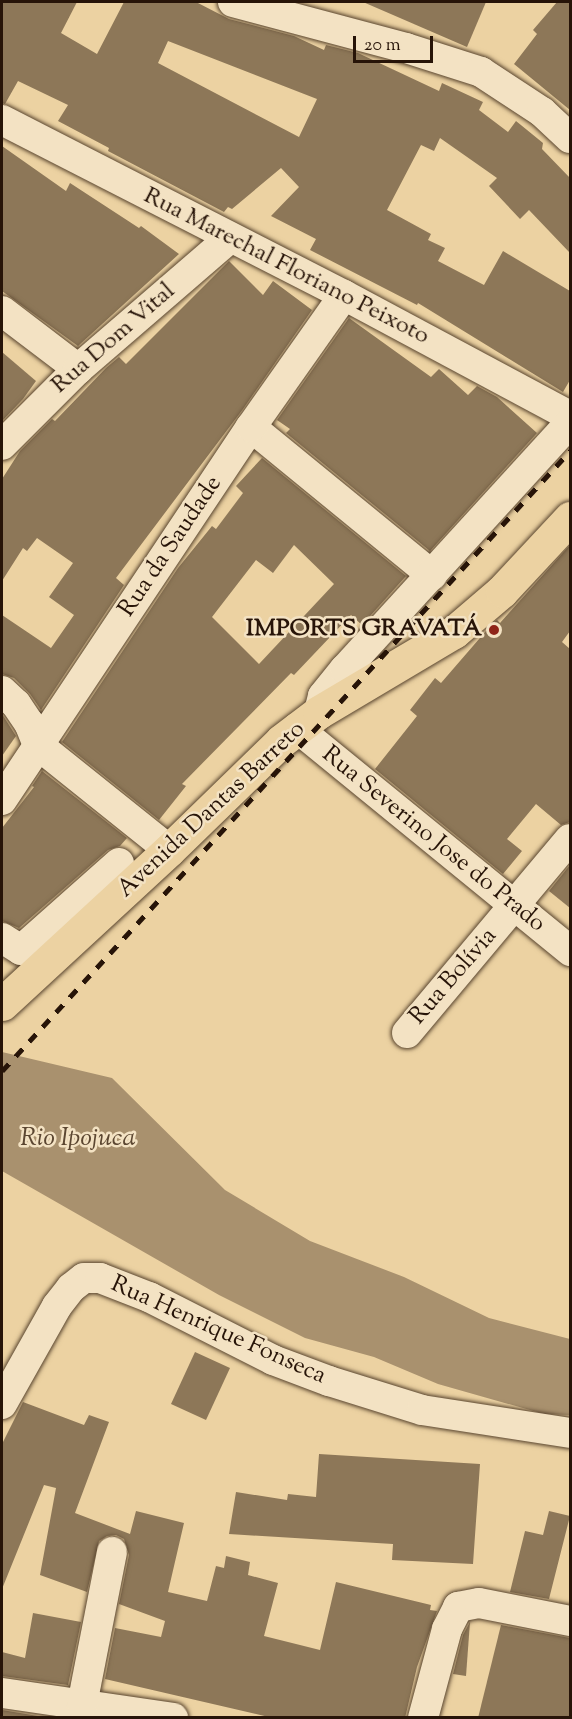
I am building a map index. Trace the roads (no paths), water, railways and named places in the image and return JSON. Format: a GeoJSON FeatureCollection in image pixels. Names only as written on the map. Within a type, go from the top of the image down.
{"type":"FeatureCollection","features":[{"type":"Feature","properties":{"kind":"main road","name":"Avenida Dantas Barreto"},"geometry":{"type":"LineString","coordinates":[[2,1004],[169,850],[255,764],[308,720],[454,632],[502,591],[570,518]]}},
{"type":"Feature","properties":{"kind":"street"},"geometry":{"type":"LineString","coordinates":[[233,2],[406,48],[480,72],[542,112],[570,138]]}},
{"type":"Feature","properties":{"kind":"street","name":"Rua Marechal Floriano Peixoto"},"geometry":{"type":"LineString","coordinates":[[2,120],[344,295],[570,416]]}},
{"type":"Feature","properties":{"kind":"street","name":"Rua Dom Vital"},"geometry":{"type":"LineString","coordinates":[[2,445],[78,369],[230,238]]}},
{"type":"Feature","properties":{"kind":"street","name":"Rua da Saudade"},"geometry":{"type":"LineString","coordinates":[[2,800],[251,427],[344,295]]}},
{"type":"Feature","properties":{"kind":"street"},"geometry":{"type":"LineString","coordinates":[[2,311],[78,369]]}},
{"type":"Feature","properties":{"kind":"street"},"geometry":{"type":"LineString","coordinates":[[308,720],[328,689],[570,423]]}},
{"type":"Feature","properties":{"kind":"street"},"geometry":{"type":"LineString","coordinates":[[251,427],[432,574]]}},
{"type":"Feature","properties":{"kind":"street"},"geometry":{"type":"LineString","coordinates":[[2,691],[16,704],[29,723],[38,745],[169,850]]}},
{"type":"Feature","properties":{"kind":"street","name":"Rua Severino Jose do Prado"},"geometry":{"type":"LineString","coordinates":[[308,720],[515,906],[570,951]]}},
{"type":"Feature","properties":{"kind":"street","name":"Rua Bolívia"},"geometry":{"type":"LineString","coordinates":[[407,1032],[570,839]]}},
{"type":"Feature","properties":{"kind":"street"},"geometry":{"type":"LineString","coordinates":[[11,944],[119,863]]}},
{"type":"Feature","properties":{"kind":"street","name":"Rua Henrique Fonseca"},"geometry":{"type":"LineString","coordinates":[[2,1404],[71,1287],[84,1278],[100,1278],[149,1297],[273,1360],[329,1381],[422,1410],[570,1433]]}},
{"type":"Feature","properties":{"kind":"street"},"geometry":{"type":"LineString","coordinates":[[82,1706],[112,1552]]}},
{"type":"Feature","properties":{"kind":"street"},"geometry":{"type":"LineString","coordinates":[[423,1718],[453,1612],[463,1605],[478,1603],[570,1621]]}},
{"type":"Feature","properties":{"kind":"street"},"geometry":{"type":"LineString","coordinates":[[2,1693],[173,1718]]}},
{"type":"Feature","properties":{"kind":"water","name":"Rio Ipojuca"},"geometry":{"type":"Polygon","coordinates":[[[2,1052],[112,1078],[225,1190],[310,1241],[404,1277],[489,1318],[570,1339],[570,1415],[544,1414],[438,1384],[374,1357],[305,1338],[219,1295],[2,1171],[2,1052]]]}},
{"type":"Feature","properties":{"kind":"railway"},"geometry":{"type":"LineString","coordinates":[[2,1071],[570,451]]}},
{"type":"Feature","properties":{"kind":"place","name":"IMPORTS GRAVATÁ"},"geometry":{"type":"Point","coordinates":[494,630]}}]}
